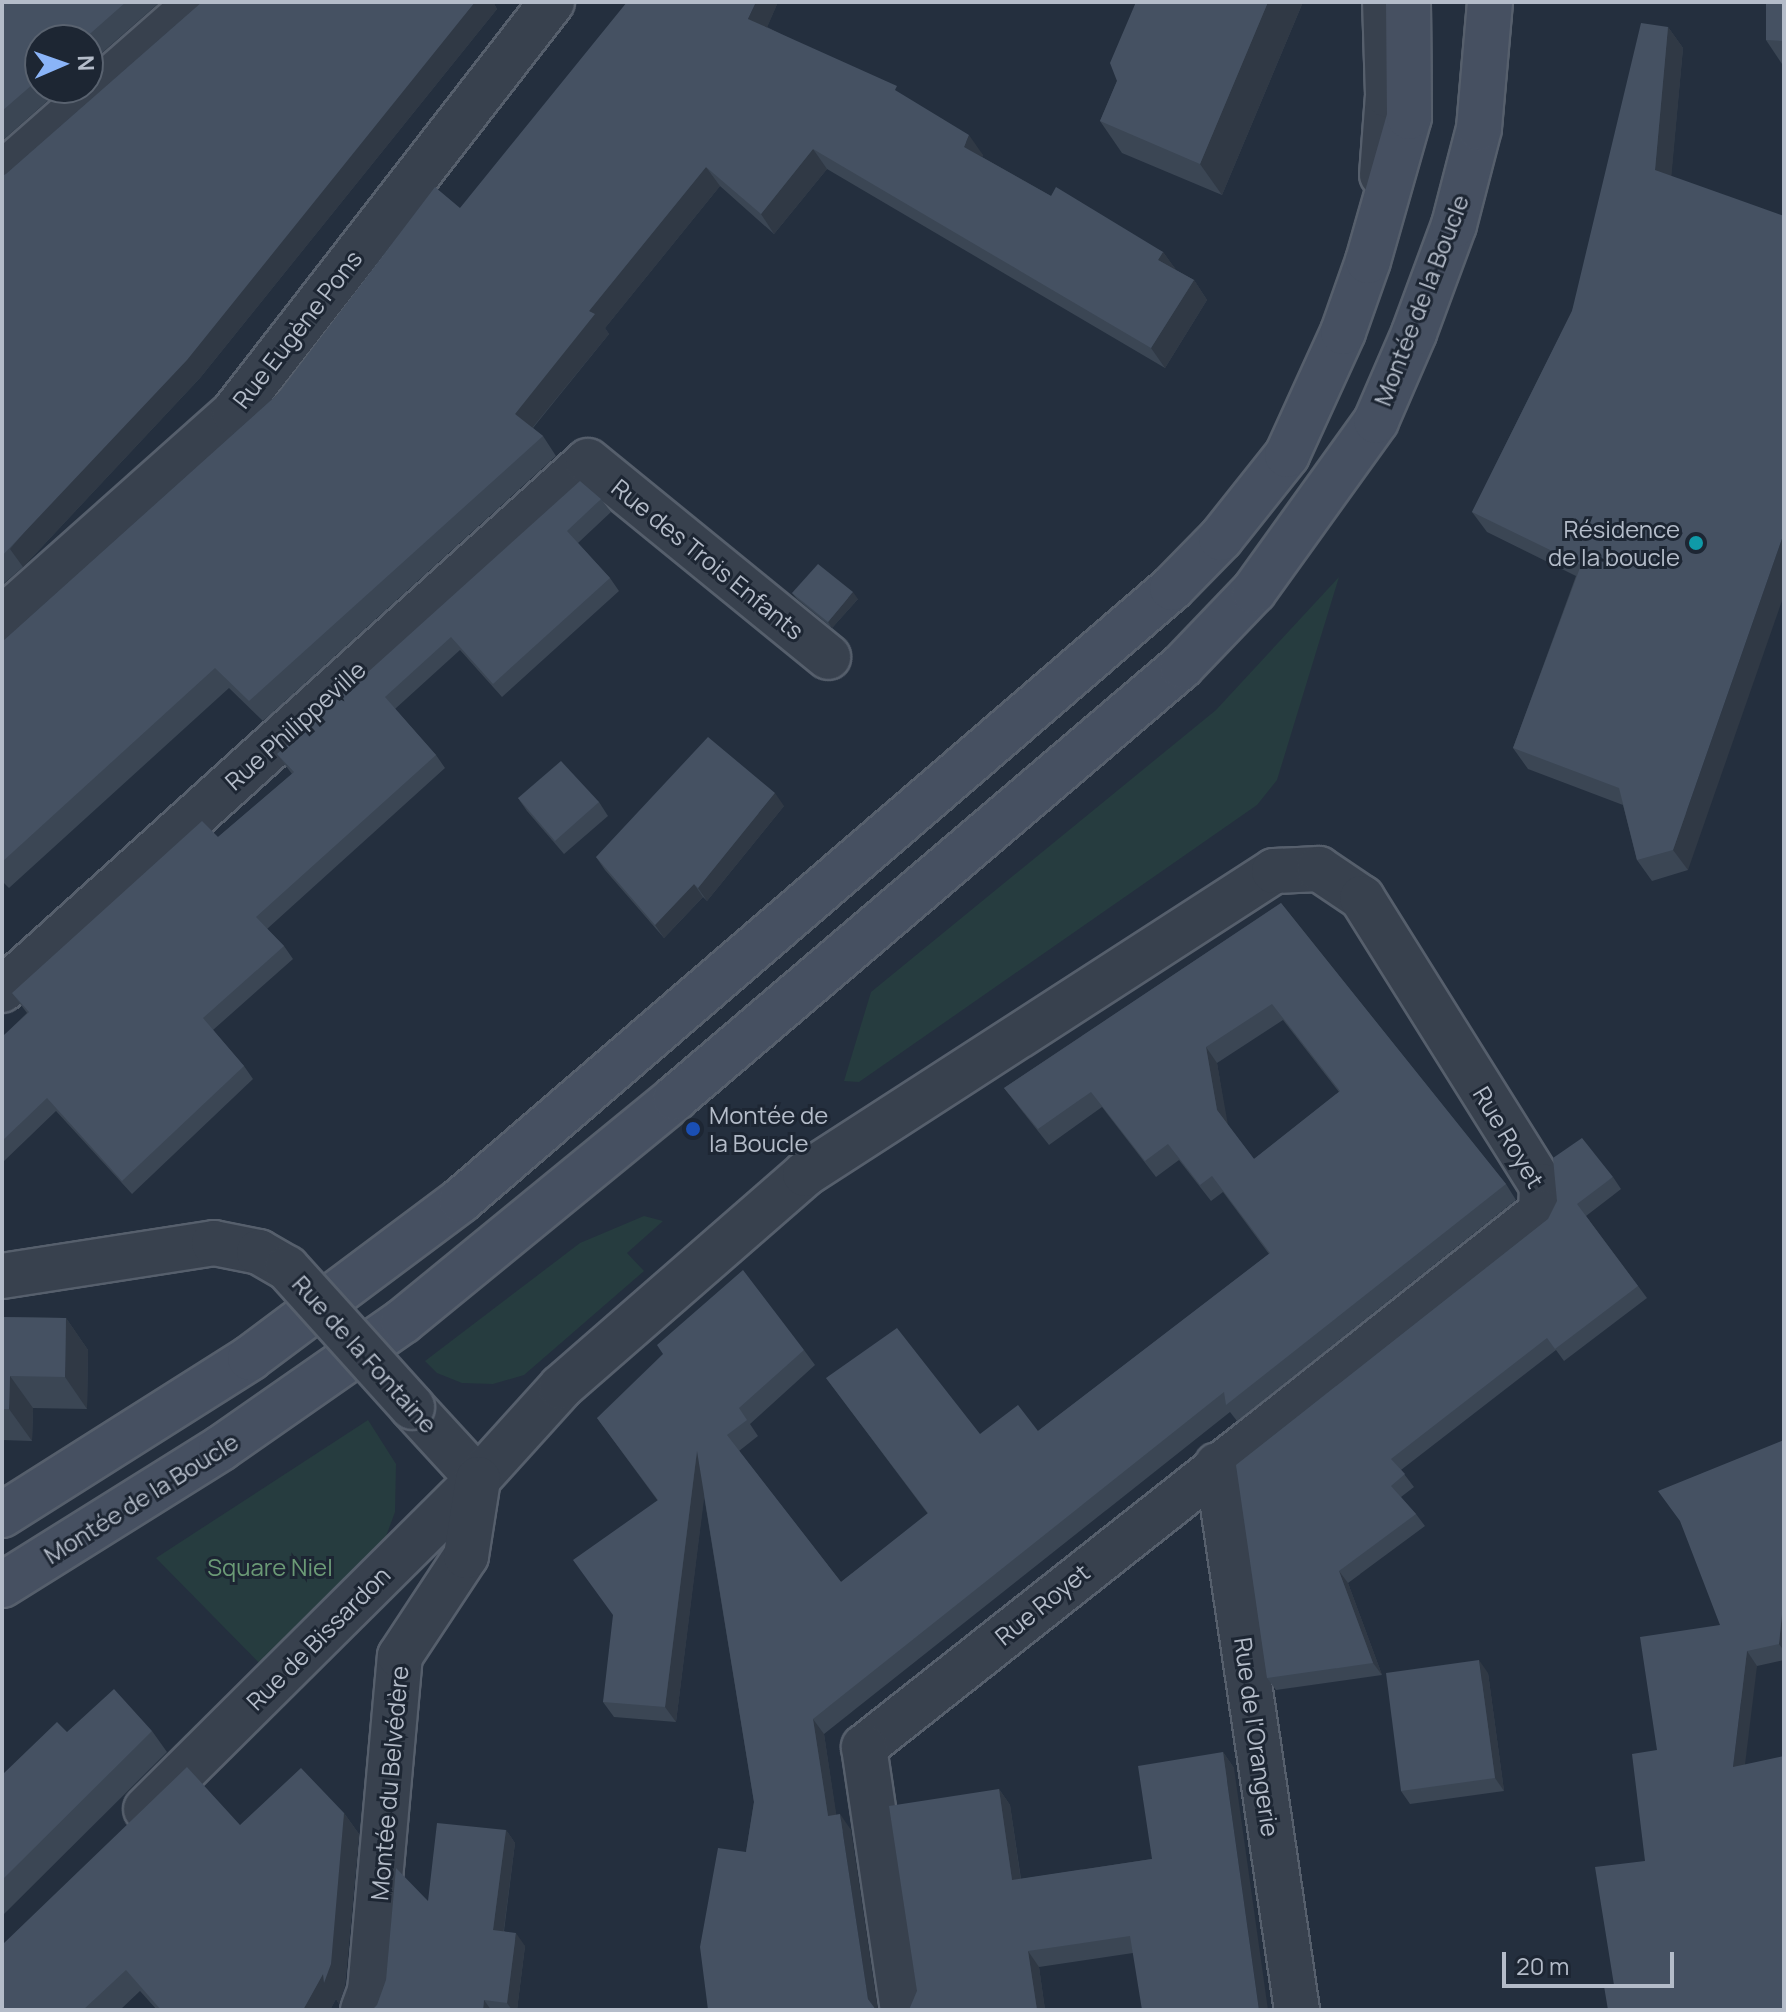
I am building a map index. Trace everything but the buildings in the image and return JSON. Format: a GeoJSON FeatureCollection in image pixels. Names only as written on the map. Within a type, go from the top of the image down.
{"type":"FeatureCollection","features":[{"type":"Feature","properties":{"kind":"main road"},"geometry":{"type":"LineString","coordinates":[[2,1515],[250,1358],[461,1200],[1172,588],[1221,538],[1287,455],[1343,332],[1409,117],[1408,2]]}},
{"type":"Feature","properties":{"kind":"main road","name":"Montée de la Boucle"},"geometry":{"type":"LineString","coordinates":[[2,1585],[221,1448],[403,1321],[675,1098],[1182,666],[1254,591],[1359,447],[1414,333],[1454,225],[1479,128],[1490,2]]}},
{"type":"Feature","properties":{"kind":"street"},"geometry":{"type":"LineString","coordinates":[[2,174],[198,2]]}},
{"type":"Feature","properties":{"kind":"street","name":"Rue Eugène Pons"},"geometry":{"type":"LineString","coordinates":[[2,619],[234,412],[552,2]]}},
{"type":"Feature","properties":{"kind":"street"},"geometry":{"type":"LineString","coordinates":[[1379,221],[1388,95],[1385,2]]}},
{"type":"Feature","properties":{"kind":"street","name":"Rue des Trois Enfants"},"geometry":{"type":"LineString","coordinates":[[588,461],[828,657]]}},
{"type":"Feature","properties":{"kind":"street","name":"Rue Philippeville"},"geometry":{"type":"LineString","coordinates":[[2,990],[588,461]]}},
{"type":"Feature","properties":{"kind":"street","name":"Rue Royet"},"geometry":{"type":"LineString","coordinates":[[632,1325],[805,1174],[1274,871],[1319,869],[1362,898],[1542,1186],[1541,1212],[1532,1222],[1217,1465],[864,1747],[903,2010]]}},
{"type":"Feature","properties":{"kind":"street","name":"Rue de la Fontaine"},"geometry":{"type":"LineString","coordinates":[[2,1276],[214,1243],[259,1252],[287,1268],[478,1479]]}},
{"type":"Feature","properties":{"kind":"street","name":"Rue de Bissardon"},"geometry":{"type":"LineString","coordinates":[[113,1842],[478,1479],[561,1387],[632,1325]]}},
{"type":"Feature","properties":{"kind":"street","name":"Rue de l'Orangerie"},"geometry":{"type":"LineString","coordinates":[[1217,1465],[1297,2010]]}},
{"type":"Feature","properties":{"kind":"street","name":"Montée du Belvédère"},"geometry":{"type":"LineString","coordinates":[[363,2010],[370,1991],[400,1656],[466,1556],[478,1479]]}},
{"type":"Feature","properties":{"kind":"green space"},"geometry":{"type":"Polygon","coordinates":[[[1339,577],[1277,780],[1257,805],[859,1082],[844,1081],[871,992],[1216,710],[1339,577]]]}},
{"type":"Feature","properties":{"kind":"green space"},"geometry":{"type":"Polygon","coordinates":[[[644,1216],[663,1221],[627,1253],[644,1271],[524,1375],[493,1384],[462,1383],[437,1373],[425,1361],[580,1243],[644,1216]]]}},
{"type":"Feature","properties":{"kind":"green space","name":"Square Niel"},"geometry":{"type":"Polygon","coordinates":[[[368,1420],[396,1464],[395,1512],[385,1539],[375,1556],[264,1668],[156,1558],[368,1420]]]}},
{"type":"Feature","properties":{"kind":"place","name":"Résidence de la boucle"},"geometry":{"type":"Point","coordinates":[1696,543]}},
{"type":"Feature","properties":{"kind":"place","name":"Montée de la Boucle"},"geometry":{"type":"Point","coordinates":[693,1129]}}]}
